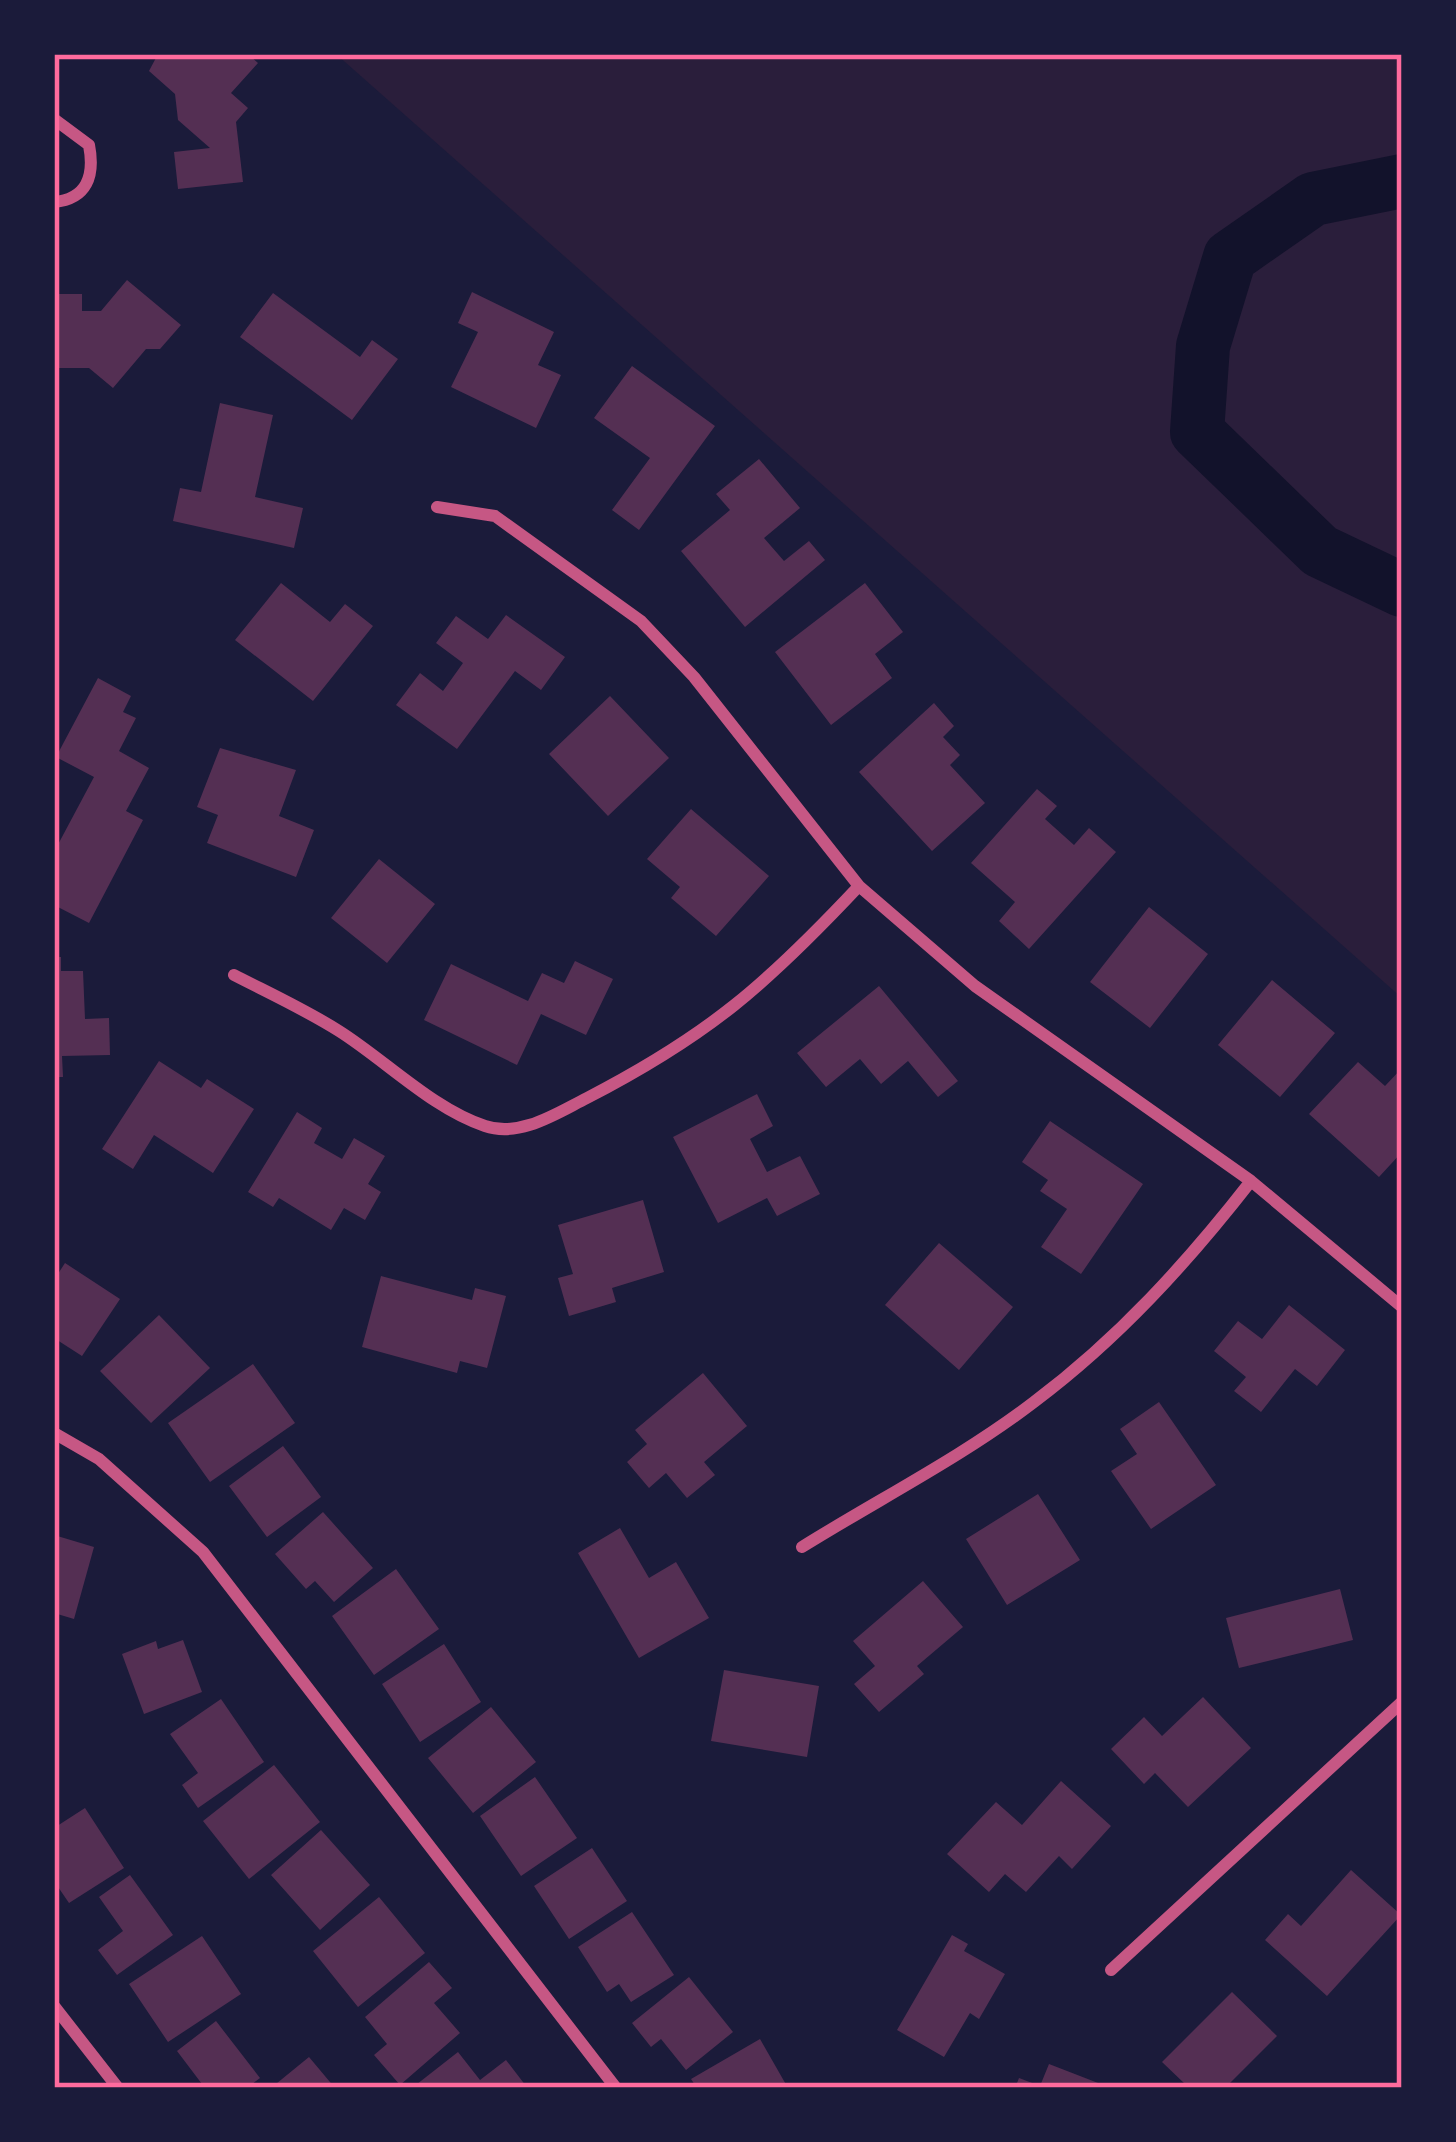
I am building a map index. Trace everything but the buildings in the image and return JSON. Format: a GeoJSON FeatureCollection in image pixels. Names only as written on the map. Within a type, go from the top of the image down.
{"type":"FeatureCollection","features":[{"type":"Feature","properties":{"kind":"street"},"geometry":{"type":"LineString","coordinates":[[54,119],[89,145],[92,162],[90,183],[81,194],[54,202]]}},
{"type":"Feature","properties":{"kind":"street"},"geometry":{"type":"LineString","coordinates":[[437,507],[495,516],[641,621],[694,677],[859,886],[975,986],[1251,1180],[1402,1307]]}},
{"type":"Feature","properties":{"kind":"street"},"geometry":{"type":"LineString","coordinates":[[234,975],[336,1029],[457,1111],[485,1126],[510,1130],[567,1109],[720,1022],[781,969],[859,886]]}},
{"type":"Feature","properties":{"kind":"street"},"geometry":{"type":"LineString","coordinates":[[802,1547],[991,1433],[1061,1380],[1173,1276],[1251,1180]]}},
{"type":"Feature","properties":{"kind":"street"},"geometry":{"type":"LineString","coordinates":[[54,1433],[99,1459],[203,1552],[616,2088]]}},
{"type":"Feature","properties":{"kind":"street"},"geometry":{"type":"LineString","coordinates":[[1111,1970],[1402,1702]]}},
{"type":"Feature","properties":{"kind":"street"},"geometry":{"type":"LineString","coordinates":[[54,2006],[118,2088]]}},
{"type":"Feature","properties":{"kind":"shaded area"},"geometry":{"type":"Polygon","coordinates":[[[336,54],[1402,54],[1402,998],[336,54]]]}},
{"type":"Feature","properties":{"kind":"waterway"},"geometry":{"type":"LineString","coordinates":[[1402,181],[1313,199],[1230,257],[1203,346],[1197,432],[1320,551],[1402,590]]}}]}
